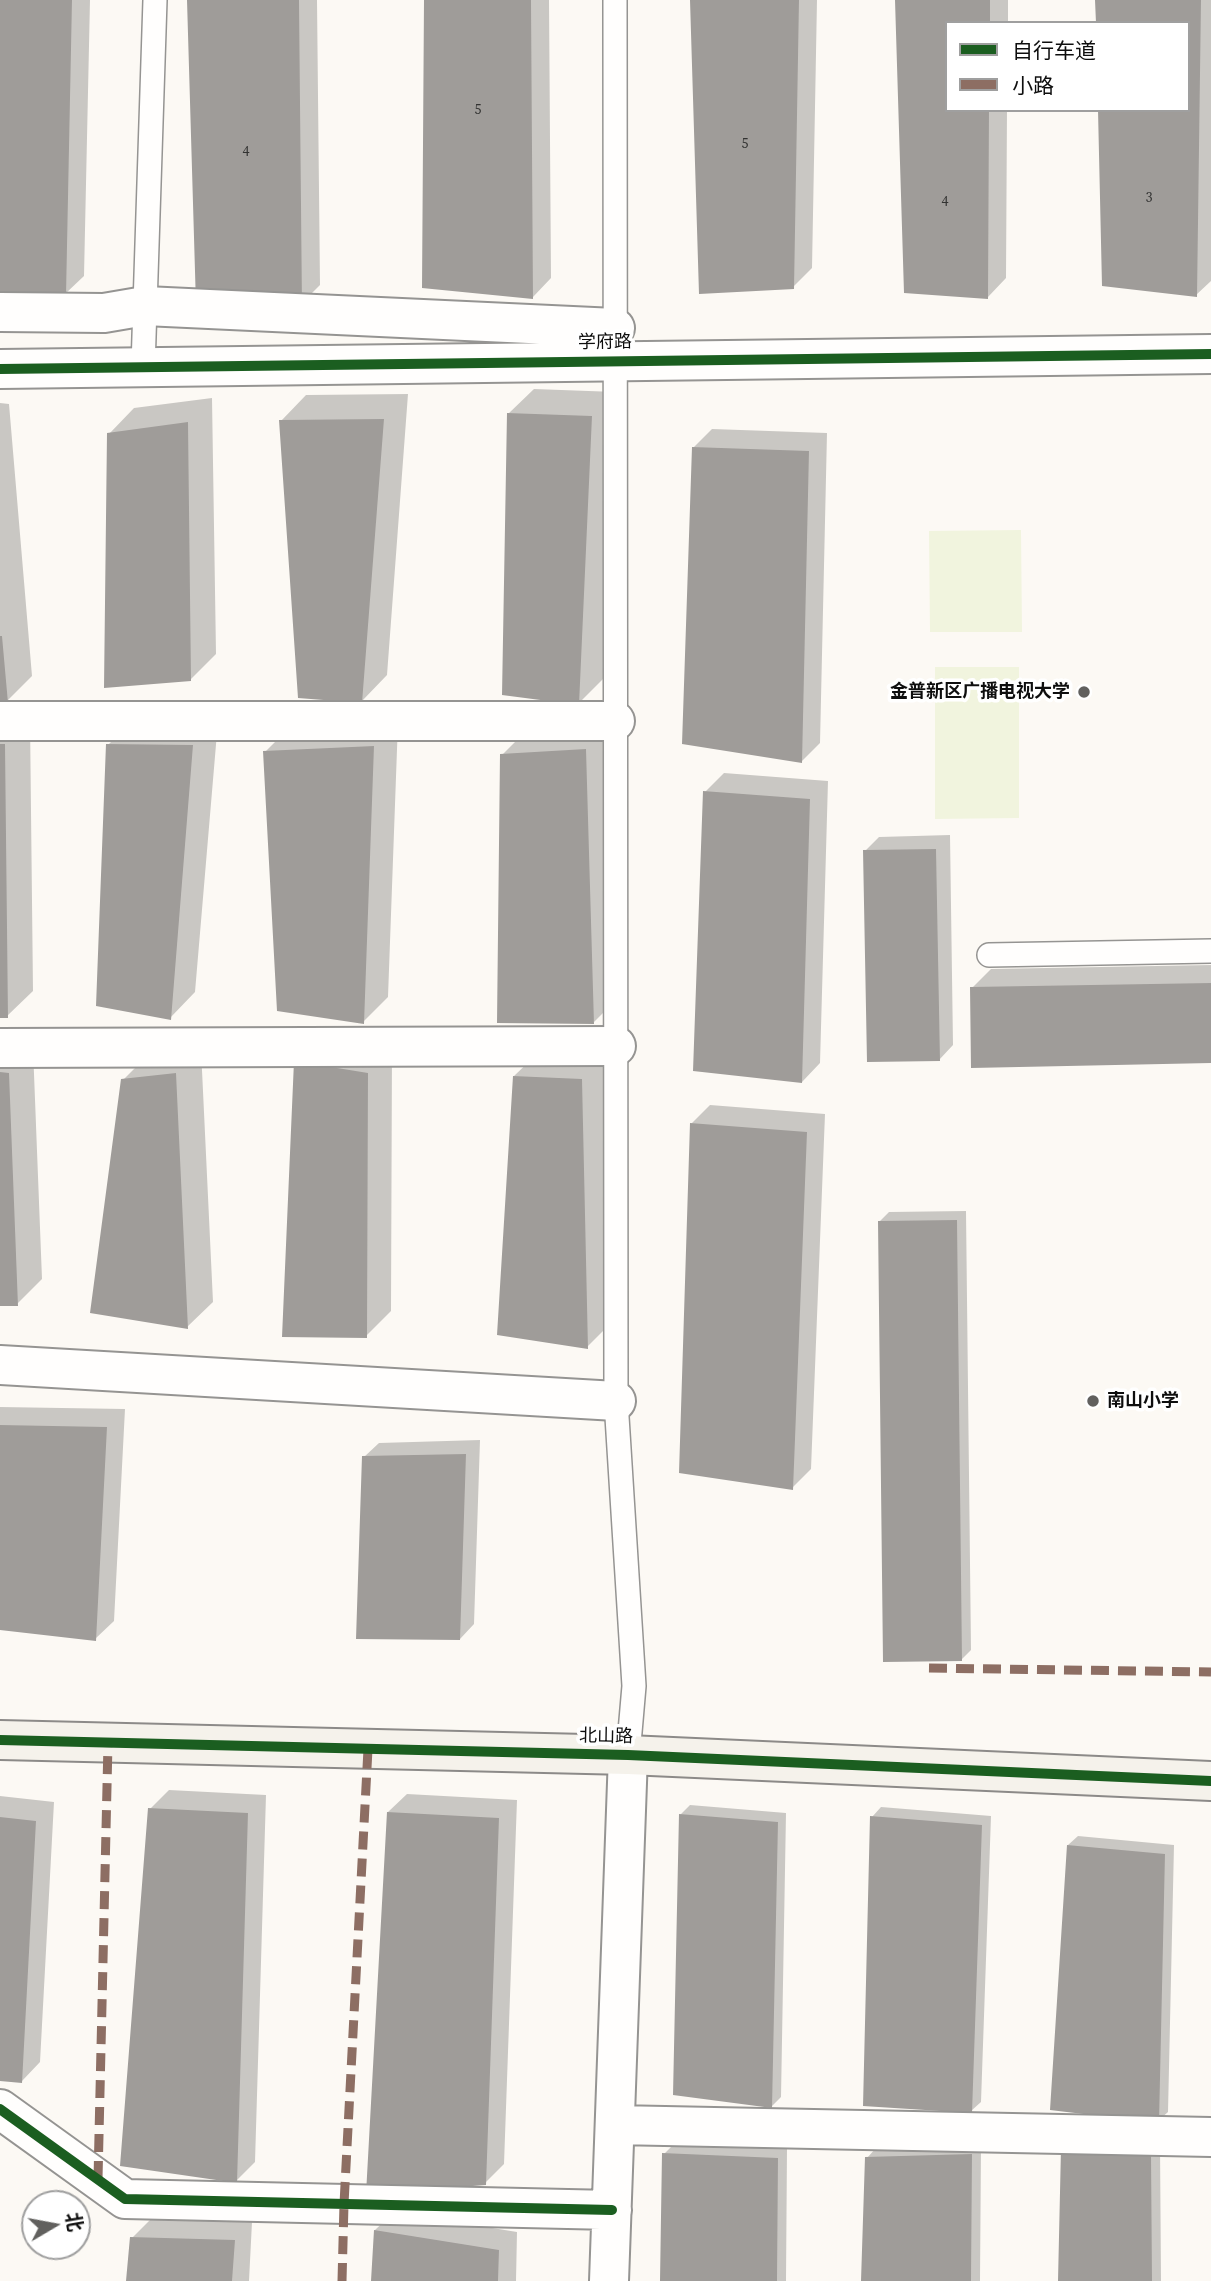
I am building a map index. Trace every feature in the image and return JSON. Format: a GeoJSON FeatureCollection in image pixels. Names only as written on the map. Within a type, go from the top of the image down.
{"type":"FeatureCollection","features":[{"type":"Feature","properties":{"kind":"street"},"geometry":{"type":"LineString","coordinates":[[0,312],[104,313],[145,306],[615,345]]}},
{"type":"Feature","properties":{"kind":"street","name":"学府路"},"geometry":{"type":"LineString","coordinates":[[0,369],[143,367],[615,345],[1211,354]]}},
{"type":"Feature","properties":{"kind":"street"},"geometry":{"type":"LineString","coordinates":[[0,721],[615,721]]}},
{"type":"Feature","properties":{"kind":"street"},"geometry":{"type":"LineString","coordinates":[[0,1048],[616,1046]]}},
{"type":"Feature","properties":{"kind":"street"},"geometry":{"type":"LineString","coordinates":[[0,1365],[616,1401]]}},
{"type":"Feature","properties":{"kind":"street","name":"北山路"},"geometry":{"type":"LineString","coordinates":[[0,1740],[628,1755],[1211,1781]]}},
{"type":"Feature","properties":{"kind":"street"},"geometry":{"type":"LineString","coordinates":[[609,2281],[628,1755]]}},
{"type":"Feature","properties":{"kind":"street"},"geometry":{"type":"LineString","coordinates":[[0,2109],[125,2199],[612,2210]]}},
{"type":"Feature","properties":{"kind":"street"},"geometry":{"type":"LineString","coordinates":[[615,2125],[1211,2137]]}},
{"type":"Feature","properties":{"kind":"lane"},"geometry":{"type":"LineString","coordinates":[[143,367],[155,0]]}},
{"type":"Feature","properties":{"kind":"lane"},"geometry":{"type":"LineString","coordinates":[[615,0],[616,1401],[634,1686],[628,1755]]}},
{"type":"Feature","properties":{"kind":"lane"},"geometry":{"type":"LineString","coordinates":[[989,955],[1211,951]]}},
{"type":"Feature","properties":{"kind":"green space"},"geometry":{"type":"Polygon","coordinates":[[[1021,530],[1022,632],[930,632],[929,531],[1021,530]]]}},
{"type":"Feature","properties":{"kind":"green space"},"geometry":{"type":"Polygon","coordinates":[[[935,667],[1019,667],[1019,818],[935,819],[935,667]]]}},
{"type":"Feature","properties":{"kind":"building"},"geometry":{"type":"Polygon","coordinates":[[[0,0],[72,0],[66,296],[0,298],[0,0]]]}},
{"type":"Feature","properties":{"kind":"building"},"geometry":{"type":"Polygon","coordinates":[[[187,0],[299,0],[302,306],[196,305],[187,0]]]}},
{"type":"Feature","properties":{"kind":"building"},"geometry":{"type":"Polygon","coordinates":[[[424,0],[531,0],[533,299],[422,288],[424,0]]]}},
{"type":"Feature","properties":{"kind":"building"},"geometry":{"type":"Polygon","coordinates":[[[690,0],[799,0],[794,289],[699,294],[690,0]]]}},
{"type":"Feature","properties":{"kind":"building"},"geometry":{"type":"Polygon","coordinates":[[[895,0],[990,0],[990,21],[945,21],[945,112],[989,112],[988,299],[904,293],[895,0]]]}},
{"type":"Feature","properties":{"kind":"building"},"geometry":{"type":"Polygon","coordinates":[[[1095,0],[1201,0],[1197,297],[1102,286],[1098,112],[1190,112],[1190,21],[1096,21],[1095,0]]]}},
{"type":"Feature","properties":{"kind":"building"},"geometry":{"type":"Polygon","coordinates":[[[507,413],[592,416],[579,705],[502,695],[507,413]]]}},
{"type":"Feature","properties":{"kind":"building"},"geometry":{"type":"Polygon","coordinates":[[[384,419],[362,703],[298,698],[279,420],[384,419]]]}},
{"type":"Feature","properties":{"kind":"building"},"geometry":{"type":"Polygon","coordinates":[[[188,422],[191,681],[104,688],[107,433],[188,422]]]}},
{"type":"Feature","properties":{"kind":"building"},"geometry":{"type":"Polygon","coordinates":[[[692,447],[809,451],[802,763],[682,744],[692,447]]]}},
{"type":"Feature","properties":{"kind":"building"},"geometry":{"type":"Polygon","coordinates":[[[2,636],[8,703],[0,703],[2,636]]]}},
{"type":"Feature","properties":{"kind":"building"},"geometry":{"type":"Polygon","coordinates":[[[0,744],[5,744],[8,1018],[0,1018],[0,744]]]}},
{"type":"Feature","properties":{"kind":"building"},"geometry":{"type":"Polygon","coordinates":[[[106,744],[193,745],[171,1020],[96,1006],[106,744]]]}},
{"type":"Feature","properties":{"kind":"building"},"geometry":{"type":"Polygon","coordinates":[[[374,746],[364,1024],[277,1011],[263,751],[374,746]]]}},
{"type":"Feature","properties":{"kind":"building"},"geometry":{"type":"Polygon","coordinates":[[[586,749],[594,1024],[497,1023],[500,754],[586,749]]]}},
{"type":"Feature","properties":{"kind":"building"},"geometry":{"type":"Polygon","coordinates":[[[703,791],[810,799],[802,1083],[693,1071],[703,791]]]}},
{"type":"Feature","properties":{"kind":"building"},"geometry":{"type":"Polygon","coordinates":[[[936,849],[940,1061],[867,1062],[863,850],[936,849]]]}},
{"type":"Feature","properties":{"kind":"building"},"geometry":{"type":"Polygon","coordinates":[[[1211,983],[1211,1063],[971,1068],[970,987],[1211,983]]]}},
{"type":"Feature","properties":{"kind":"building"},"geometry":{"type":"Polygon","coordinates":[[[294,1061],[368,1073],[367,1338],[282,1337],[294,1061]]]}},
{"type":"Feature","properties":{"kind":"building"},"geometry":{"type":"Polygon","coordinates":[[[0,1072],[9,1073],[18,1306],[0,1306],[0,1072]]]}},
{"type":"Feature","properties":{"kind":"building"},"geometry":{"type":"Polygon","coordinates":[[[176,1073],[188,1329],[90,1313],[121,1079],[176,1073]]]}},
{"type":"Feature","properties":{"kind":"building"},"geometry":{"type":"Polygon","coordinates":[[[513,1076],[582,1079],[588,1349],[497,1335],[513,1076]]]}},
{"type":"Feature","properties":{"kind":"building"},"geometry":{"type":"Polygon","coordinates":[[[690,1123],[807,1132],[793,1490],[679,1473],[690,1123]]]}},
{"type":"Feature","properties":{"kind":"building"},"geometry":{"type":"Polygon","coordinates":[[[957,1220],[962,1661],[883,1662],[878,1221],[957,1220]]]}},
{"type":"Feature","properties":{"kind":"building"},"geometry":{"type":"Polygon","coordinates":[[[0,1425],[107,1427],[96,1641],[0,1630],[0,1425]]]}},
{"type":"Feature","properties":{"kind":"building"},"geometry":{"type":"Polygon","coordinates":[[[466,1454],[460,1640],[356,1639],[362,1456],[466,1454]]]}},
{"type":"Feature","properties":{"kind":"building"},"geometry":{"type":"Polygon","coordinates":[[[148,1808],[248,1813],[237,2183],[120,2166],[148,1808]]]}},
{"type":"Feature","properties":{"kind":"building"},"geometry":{"type":"Polygon","coordinates":[[[387,1812],[499,1818],[486,2185],[366,2194],[387,1812]]]}},
{"type":"Feature","properties":{"kind":"building"},"geometry":{"type":"Polygon","coordinates":[[[679,1814],[778,1822],[772,2108],[673,2095],[679,1814]]]}},
{"type":"Feature","properties":{"kind":"building"},"geometry":{"type":"Polygon","coordinates":[[[870,1816],[982,1825],[972,2113],[863,2106],[870,1816]]]}},
{"type":"Feature","properties":{"kind":"building"},"geometry":{"type":"Polygon","coordinates":[[[0,1817],[36,1821],[22,2083],[0,2081],[0,1817]]]}},
{"type":"Feature","properties":{"kind":"building"},"geometry":{"type":"Polygon","coordinates":[[[1067,1845],[1165,1854],[1159,2123],[1050,2110],[1067,1845]]]}},
{"type":"Feature","properties":{"kind":"building"},"geometry":{"type":"Polygon","coordinates":[[[1061,2148],[1151,2153],[1152,2281],[1058,2281],[1061,2148]]]}},
{"type":"Feature","properties":{"kind":"building"},"geometry":{"type":"Polygon","coordinates":[[[662,2153],[778,2158],[777,2281],[660,2281],[662,2153]]]}},
{"type":"Feature","properties":{"kind":"building"},"geometry":{"type":"Polygon","coordinates":[[[972,2154],[971,2281],[861,2281],[865,2157],[972,2154]]]}},
{"type":"Feature","properties":{"kind":"building"},"geometry":{"type":"Polygon","coordinates":[[[374,2230],[499,2250],[498,2281],[371,2281],[374,2230]]]}},
{"type":"Feature","properties":{"kind":"building"},"geometry":{"type":"Polygon","coordinates":[[[130,2237],[235,2240],[232,2281],[126,2281],[130,2237]]]}},
{"type":"Feature","properties":{"kind":"marked path"},"geometry":{"type":"LineString","coordinates":[[929,1668],[1211,1672]]}},
{"type":"Feature","properties":{"kind":"marked path"},"geometry":{"type":"LineString","coordinates":[[98,2179],[108,1743]]}},
{"type":"Feature","properties":{"kind":"marked path"},"geometry":{"type":"LineString","coordinates":[[342,2281],[368,1749]]}},
{"type":"Feature","properties":{"kind":"cycle path"},"geometry":{"type":"LineString","coordinates":[[0,369],[1211,354]]}},
{"type":"Feature","properties":{"kind":"cycle path"},"geometry":{"type":"LineString","coordinates":[[0,1740],[628,1755],[1211,1781]]}},
{"type":"Feature","properties":{"kind":"cycle path"},"geometry":{"type":"LineString","coordinates":[[0,2109],[125,2199],[612,2210]]}},
{"type":"Feature","properties":{"kind":"place","name":"金普新区广播电视大学"},"geometry":{"type":"Point","coordinates":[1084,692]}},
{"type":"Feature","properties":{"kind":"place","name":"南山小学"},"geometry":{"type":"Point","coordinates":[1093,1401]}}]}
